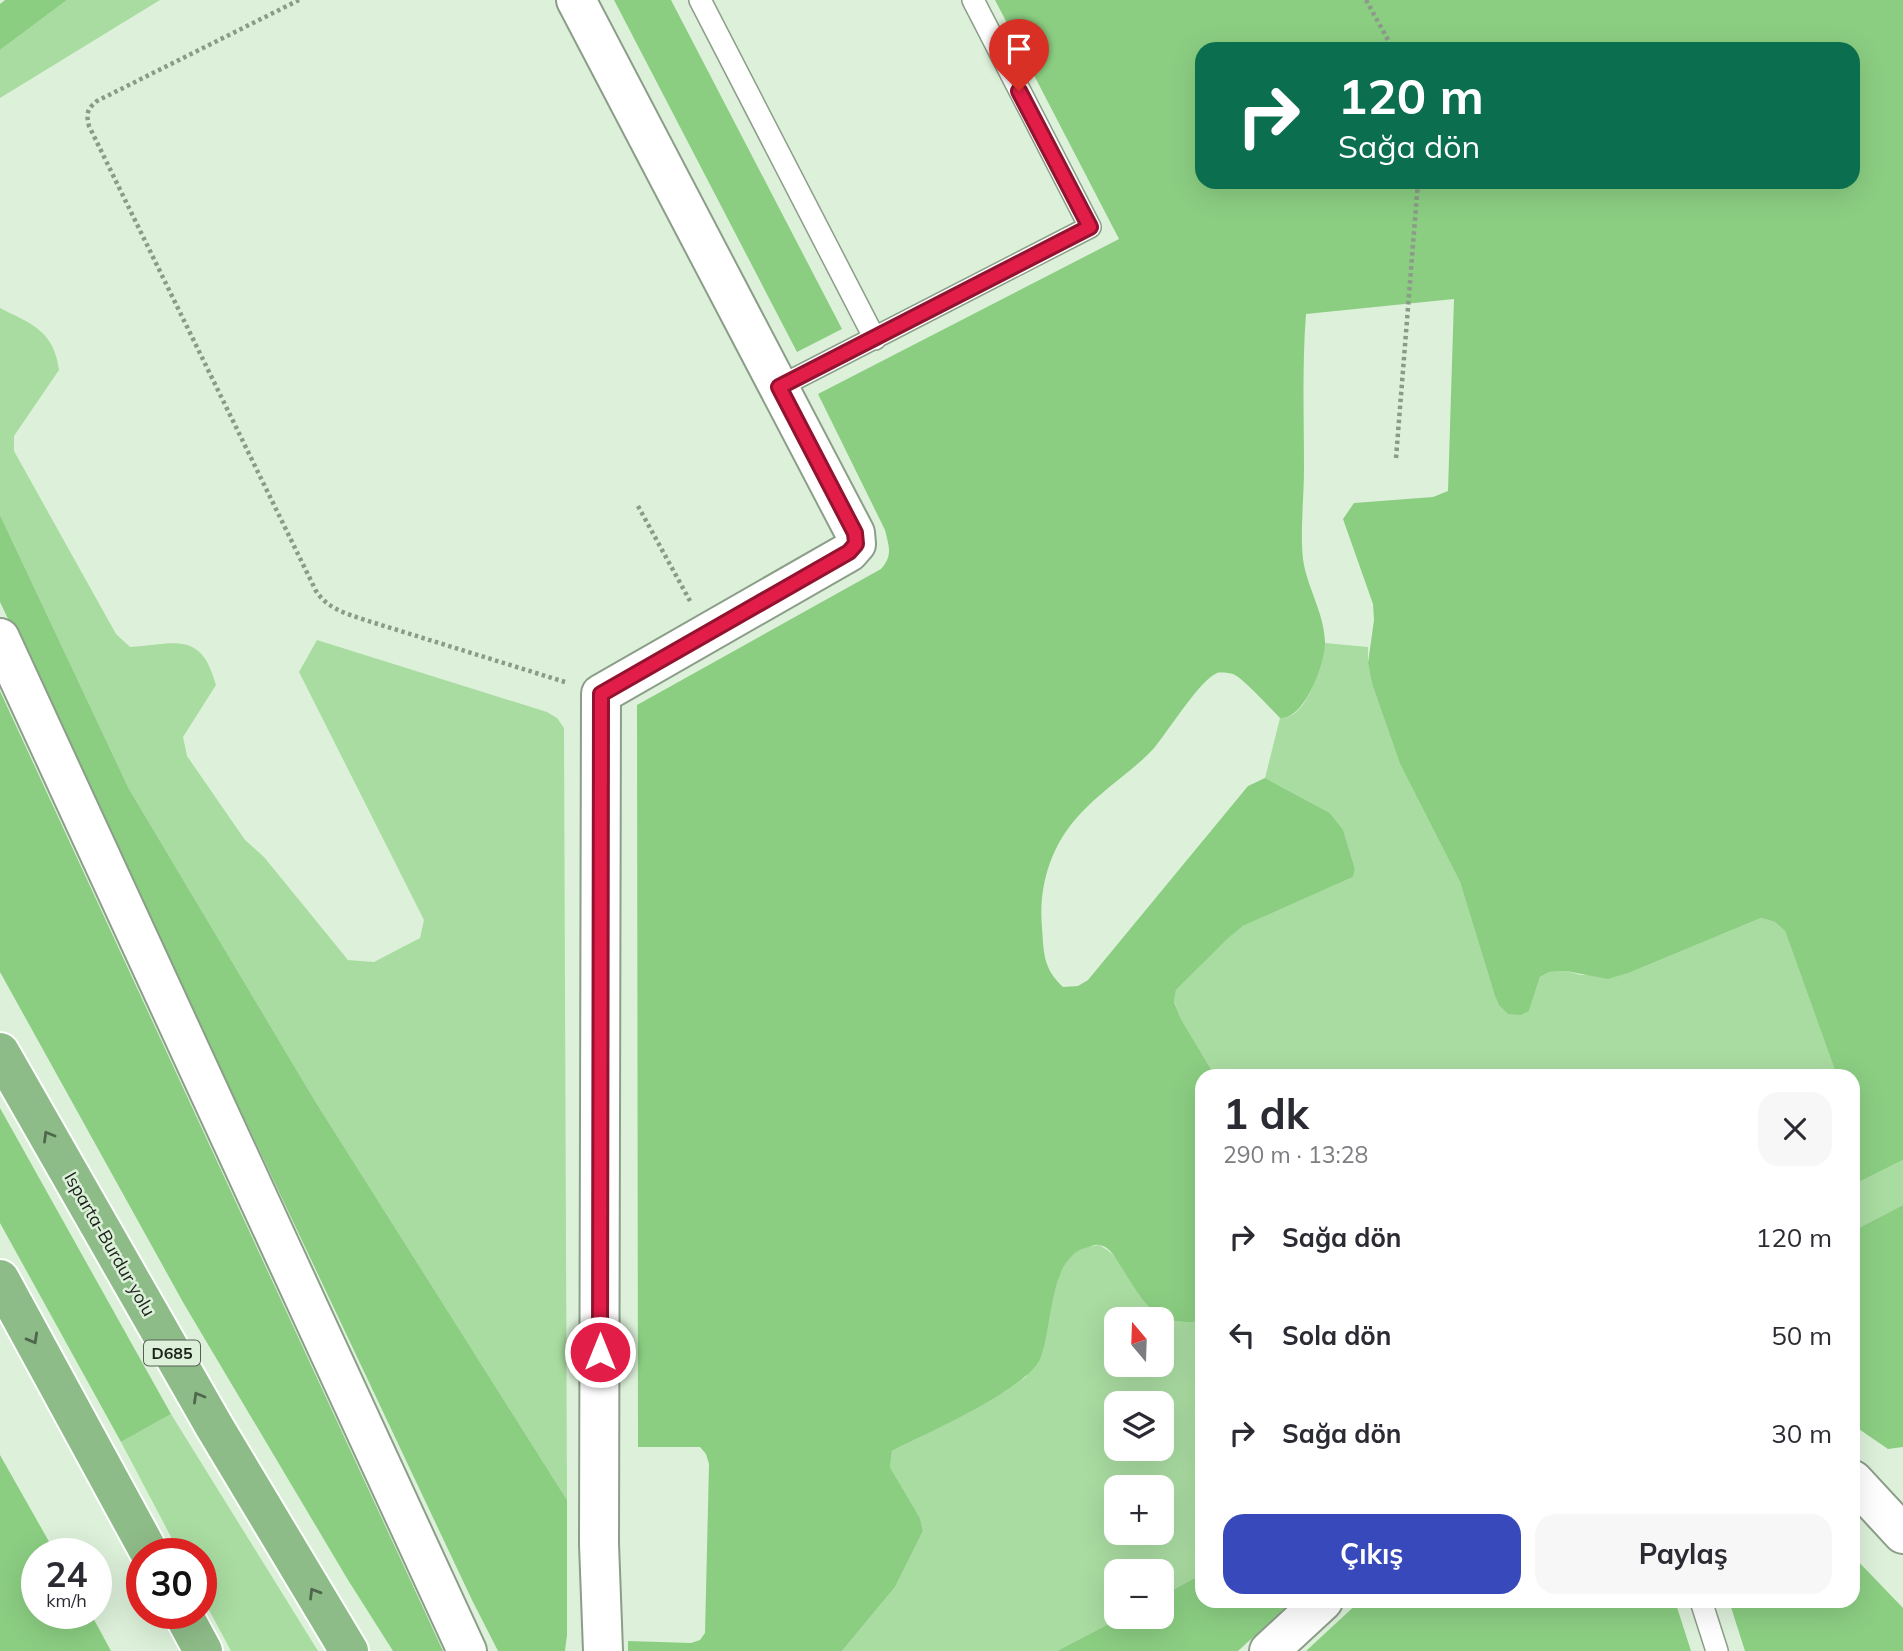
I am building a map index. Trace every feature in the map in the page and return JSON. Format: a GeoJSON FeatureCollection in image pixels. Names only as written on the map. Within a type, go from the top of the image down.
{"type":"FeatureCollection","features":[{"type":"Feature","properties":{"kind":"highway","name":"Isparta-Burdur yolu"},"geometry":{"type":"LineString","coordinates":[[0,1052],[214,1426],[349,1651]]}},
{"type":"Feature","properties":{"kind":"highway"},"geometry":{"type":"LineString","coordinates":[[0,1279],[141,1538]]}},
{"type":"Feature","properties":{"kind":"highway"},"geometry":{"type":"LineString","coordinates":[[191,1629],[203,1651]]}},
{"type":"Feature","properties":{"kind":"street"},"geometry":{"type":"LineString","coordinates":[[576,0],[855,533],[856,544],[849,552],[601,694],[599,1544],[603,1651]]}},
{"type":"Feature","properties":{"kind":"street"},"geometry":{"type":"LineString","coordinates":[[0,638],[467,1651]]}},
{"type":"Feature","properties":{"kind":"street"},"geometry":{"type":"LineString","coordinates":[[1860,1488],[1903,1534]]}},
{"type":"Feature","properties":{"kind":"street"},"geometry":{"type":"LineString","coordinates":[[1269,1651],[1315,1608]]}},
{"type":"Feature","properties":{"kind":"lane"},"geometry":{"type":"LineString","coordinates":[[700,0],[875,338]]}},
{"type":"Feature","properties":{"kind":"lane"},"geometry":{"type":"LineString","coordinates":[[779,387],[1090,227],[972,0]]}},
{"type":"Feature","properties":{"kind":"lane"},"geometry":{"type":"LineString","coordinates":[[1703,1608],[1717,1651]]}},
{"type":"Feature","properties":{"kind":"path"},"geometry":{"type":"LineString","coordinates":[[299,0],[97,101],[89,107],[86,115],[89,126],[323,601],[334,609],[365,620],[601,694]]}},
{"type":"Feature","properties":{"kind":"path"},"geometry":{"type":"LineString","coordinates":[[1366,0],[1389,42]]}},
{"type":"Feature","properties":{"kind":"path"},"geometry":{"type":"LineString","coordinates":[[1396,458],[1417,189]]}},
{"type":"Feature","properties":{"kind":"path"},"geometry":{"type":"LineString","coordinates":[[638,506],[707,633]]}},
{"type":"Feature","properties":{"kind":"green space"},"geometry":{"type":"Polygon","coordinates":[[[5,0],[67,0],[0,50],[0,4],[5,0]]]}},
{"type":"Feature","properties":{"kind":"green space"},"geometry":{"type":"Polygon","coordinates":[[[67,0],[160,0],[0,98],[0,50],[67,0]]]}},
{"type":"Feature","properties":{"kind":"green space"},"geometry":{"type":"Polygon","coordinates":[[[614,0],[671,0],[842,329],[797,352],[614,0]]]}},
{"type":"Feature","properties":{"kind":"green space"},"geometry":{"type":"Polygon","coordinates":[[[995,0],[1903,0],[1903,1160],[1860,1182],[1860,1069],[1834,1069],[1785,931],[1775,922],[1761,918],[1608,979],[1566,971],[1549,972],[1540,977],[1529,1011],[1521,1015],[1508,1014],[1499,1005],[1460,882],[1400,764],[1372,684],[1368,663],[1374,620],[1373,604],[1343,519],[1354,503],[1433,497],[1448,491],[1454,299],[1306,314],[1302,548],[1305,570],[1322,620],[1325,642],[1312,689],[1298,710],[1280,718],[1237,676],[1217,673],[1210,677],[1155,747],[1095,799],[1065,833],[1050,862],[1041,911],[1044,953],[1048,967],[1063,987],[1078,986],[1088,980],[1248,786],[1265,778],[1330,813],[1343,830],[1355,869],[1353,877],[1243,926],[1176,990],[1174,1002],[1181,1019],[1211,1069],[1195,1069],[1195,1321],[1174,1320],[1174,1307],[1149,1307],[1115,1257],[1105,1247],[1095,1245],[1076,1253],[1066,1263],[1059,1278],[1044,1346],[1040,1359],[1031,1371],[996,1397],[892,1451],[890,1467],[920,1518],[923,1531],[895,1587],[842,1651],[628,1651],[628,1641],[691,1643],[700,1640],[705,1633],[709,1464],[700,1447],[638,1447],[637,705],[881,569],[889,551],[885,530],[818,394],[1119,239],[995,0]]]}},
{"type":"Feature","properties":{"kind":"green space"},"geometry":{"type":"Polygon","coordinates":[[[0,308],[31,324],[47,337],[59,370],[14,436],[14,451],[116,634],[130,647],[185,644],[203,655],[216,685],[183,737],[187,756],[245,840],[264,857],[348,960],[374,962],[420,938],[424,920],[299,672],[317,640],[547,712],[557,718],[564,728],[567,1500],[315,1101],[129,789],[0,515],[0,308]]]}},
{"type":"Feature","properties":{"kind":"green space"},"geometry":{"type":"Polygon","coordinates":[[[0,515],[129,789],[315,1101],[567,1500],[565,1651],[498,1651],[472,1600],[0,602],[0,515]]]}},
{"type":"Feature","properties":{"kind":"green space"},"geometry":{"type":"Polygon","coordinates":[[[1325,643],[1368,647],[1372,684],[1400,764],[1460,882],[1494,993],[1529,1011],[1540,977],[1549,972],[1566,971],[1581,975],[1631,972],[1761,918],[1775,922],[1785,931],[1834,1069],[1211,1069],[1181,1019],[1174,1001],[1176,990],[1228,937],[1243,926],[1353,877],[1355,869],[1343,831],[1330,813],[1265,778],[1280,718],[1290,716],[1305,701],[1320,664],[1325,643]]]}},
{"type":"Feature","properties":{"kind":"green space"},"geometry":{"type":"Polygon","coordinates":[[[0,691],[443,1651],[393,1651],[184,1304],[0,972],[0,691]]]}},
{"type":"Feature","properties":{"kind":"green space"},"geometry":{"type":"Polygon","coordinates":[[[0,1108],[171,1414],[121,1442],[0,1223],[0,1108]]]}},
{"type":"Feature","properties":{"kind":"green space"},"geometry":{"type":"Polygon","coordinates":[[[1903,1160],[1903,1205],[1860,1227],[1860,1182],[1903,1160]]]}},
{"type":"Feature","properties":{"kind":"green space"},"geometry":{"type":"Polygon","coordinates":[[[1903,1205],[1903,1447],[1888,1449],[1860,1430],[1860,1227],[1903,1205]]]}},
{"type":"Feature","properties":{"kind":"green space"},"geometry":{"type":"Polygon","coordinates":[[[1099,1245],[1124,1268],[1149,1307],[1104,1307],[1104,1377],[1174,1377],[1174,1321],[1195,1321],[1195,1578],[1174,1589],[1174,1559],[1104,1559],[1104,1626],[1057,1651],[842,1651],[895,1587],[923,1531],[920,1518],[890,1467],[892,1451],[1004,1392],[1026,1377],[1059,1276],[1069,1257],[1082,1248],[1099,1245]]]}},
{"type":"Feature","properties":{"kind":"green space"},"geometry":{"type":"Polygon","coordinates":[[[171,1414],[318,1651],[231,1651],[217,1625],[217,1538],[172,1538],[121,1442],[171,1414]]]}},
{"type":"Feature","properties":{"kind":"green space"},"geometry":{"type":"Polygon","coordinates":[[[0,1455],[47,1538],[21,1538],[21,1629],[99,1629],[111,1651],[0,1651],[0,1455]]]}},
{"type":"Feature","properties":{"kind":"green space"},"geometry":{"type":"Polygon","coordinates":[[[1860,1563],[1903,1608],[1903,1651],[1745,1651],[1731,1608],[1860,1608],[1860,1563]]]}},
{"type":"Feature","properties":{"kind":"green space"},"geometry":{"type":"Polygon","coordinates":[[[1195,1578],[1195,1608],[1285,1608],[1238,1651],[1057,1651],[1104,1626],[1104,1629],[1174,1629],[1174,1589],[1195,1578]]]}},
{"type":"Feature","properties":{"kind":"green space"},"geometry":{"type":"Polygon","coordinates":[[[1352,1608],[1677,1608],[1691,1651],[1306,1651],[1352,1608]]]}},
{"type":"Feature","properties":{"kind":"route"},"geometry":{"type":"LineString","coordinates":[[600,1352],[601,694],[849,552],[856,544],[855,533],[779,387],[1090,227],[1019,91]]}}]}
